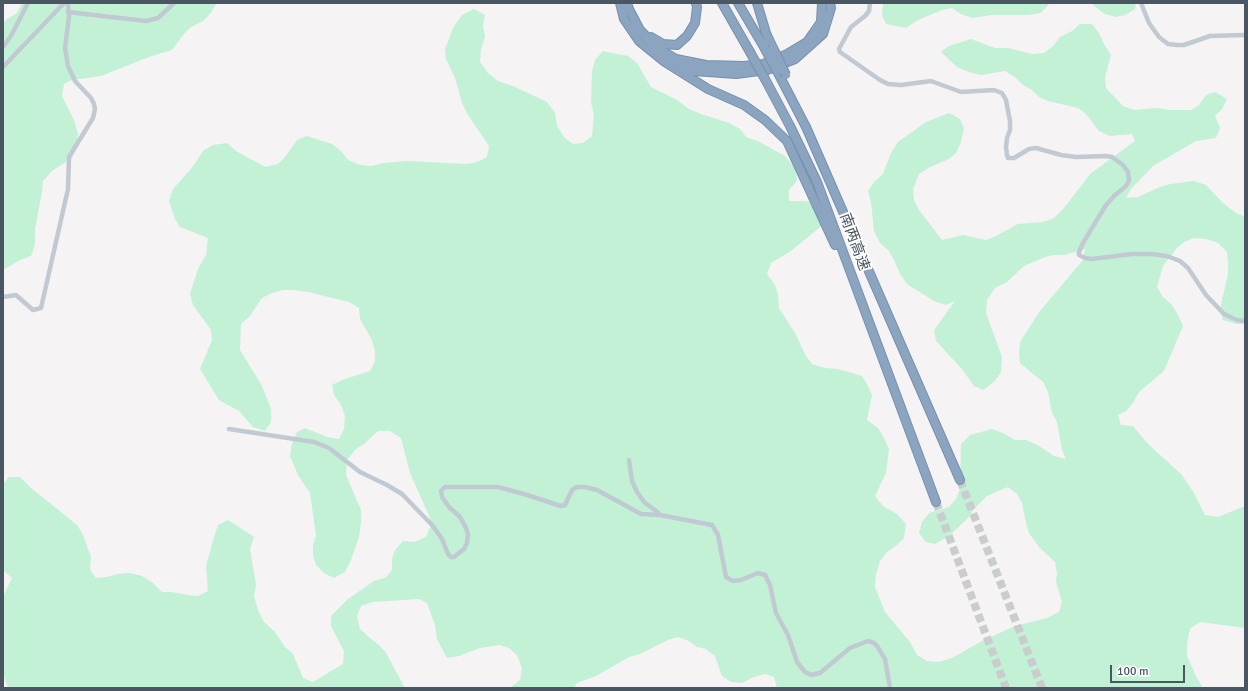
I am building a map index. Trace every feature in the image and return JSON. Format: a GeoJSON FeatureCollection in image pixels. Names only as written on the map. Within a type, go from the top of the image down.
{"type":"FeatureCollection","features":[{"type":"Feature","properties":{"kind":"highway"},"geometry":{"type":"LineString","coordinates":[[620,3],[624,19],[637,32],[659,49],[676,59],[706,65],[744,66],[763,64],[786,54],[807,42],[821,22],[822,3]]}},
{"type":"Feature","properties":{"kind":"highway"},"geometry":{"type":"LineString","coordinates":[[627,3],[639,41],[665,62],[708,89],[744,105],[765,120],[787,141],[863,305]]}},
{"type":"Feature","properties":{"kind":"highway"},"geometry":{"type":"LineString","coordinates":[[637,32],[663,44],[677,45],[687,36],[695,22],[697,7],[696,3]]}},
{"type":"Feature","properties":{"kind":"highway","name":"南两高速"},"geometry":{"type":"LineString","coordinates":[[722,3],[790,126],[817,182],[936,502]]}},
{"type":"Feature","properties":{"kind":"highway","name":"南两高速"},"geometry":{"type":"LineString","coordinates":[[738,3],[764,47],[806,127],[960,480]]}},
{"type":"Feature","properties":{"kind":"highway"},"geometry":{"type":"LineString","coordinates":[[757,3],[766,33],[786,75],[806,127]]}},
{"type":"Feature","properties":{"kind":"highway"},"geometry":{"type":"LineString","coordinates":[[665,62],[694,71],[736,74],[767,70],[795,59],[823,34],[831,8],[830,3]]}},
{"type":"Feature","properties":{"kind":"street"},"geometry":{"type":"LineString","coordinates":[[3,47],[11,36],[28,3]]}},
{"type":"Feature","properties":{"kind":"street"},"geometry":{"type":"LineString","coordinates":[[3,67],[64,3]]}},
{"type":"Feature","properties":{"kind":"street"},"geometry":{"type":"LineString","coordinates":[[3,297],[16,295],[33,310],[41,308],[68,189],[69,157],[94,114],[94,104],[75,81],[68,66],[65,48],[68,3]]}},
{"type":"Feature","properties":{"kind":"street"},"geometry":{"type":"LineString","coordinates":[[68,12],[146,21],[158,18],[174,3]]}},
{"type":"Feature","properties":{"kind":"street"},"geometry":{"type":"LineString","coordinates":[[870,3],[869,11],[851,27],[839,49],[840,52],[880,80],[888,84],[901,85],[931,82],[961,92],[994,90],[1002,93],[1006,100],[1010,121],[1010,130],[1006,147],[1006,155],[1008,158],[1014,158],[1029,149],[1036,148],[1061,155],[1076,157],[1112,157],[1123,165],[1128,172],[1128,183],[1106,206],[1083,243],[1079,255],[1092,259],[1132,254],[1152,254],[1167,256],[1180,261],[1188,268],[1206,295],[1224,314],[1237,320],[1245,321]]}},
{"type":"Feature","properties":{"kind":"street"},"geometry":{"type":"LineString","coordinates":[[1141,3],[1149,24],[1159,37],[1168,44],[1184,45],[1210,36],[1245,35]]}},
{"type":"Feature","properties":{"kind":"street"},"geometry":{"type":"LineString","coordinates":[[229,429],[314,442],[329,448],[360,472],[402,494],[432,526],[442,539],[448,554],[451,557],[454,557],[464,549],[467,543],[468,534],[460,518],[442,497],[441,491],[445,487],[498,487],[561,506],[565,505],[572,490],[577,487],[585,487],[597,490],[641,514],[712,525],[718,534],[726,578],[733,581],[758,573],[765,575],[770,585],[776,613],[788,635],[797,662],[805,672],[811,675],[820,673],[850,648],[868,641],[878,646],[885,659],[890,688]]}},
{"type":"Feature","properties":{"kind":"street"},"geometry":{"type":"LineString","coordinates":[[629,460],[632,481],[637,492],[644,502],[660,516]]}},
{"type":"Feature","properties":{"kind":"green space"},"geometry":{"type":"Polygon","coordinates":[[[22,3],[217,3],[210,14],[203,21],[191,27],[172,50],[149,57],[101,76],[72,80],[64,84],[62,96],[74,120],[78,134],[77,145],[72,158],[52,171],[43,181],[35,229],[35,245],[31,256],[20,260],[3,270],[3,24],[7,19],[17,13],[22,3]]]}},
{"type":"Feature","properties":{"kind":"green space"},"geometry":{"type":"Polygon","coordinates":[[[883,3],[1050,3],[1041,13],[1028,15],[992,15],[972,18],[961,14],[952,8],[942,10],[918,20],[906,28],[886,24],[882,15],[883,3]]]}},
{"type":"Feature","properties":{"kind":"green space"},"geometry":{"type":"Polygon","coordinates":[[[1091,3],[1136,3],[1135,9],[1125,15],[1115,17],[1103,13],[1091,3]]]}},
{"type":"Feature","properties":{"kind":"green space"},"geometry":{"type":"Polygon","coordinates":[[[474,9],[485,15],[483,26],[485,37],[481,49],[480,62],[488,73],[498,81],[513,86],[547,102],[555,113],[557,126],[564,137],[573,144],[583,143],[592,136],[594,114],[591,103],[592,71],[595,60],[603,51],[628,56],[637,63],[651,87],[677,100],[689,109],[729,123],[740,129],[746,137],[758,141],[785,156],[795,168],[797,181],[789,190],[789,201],[812,202],[825,223],[791,251],[771,263],[767,274],[775,285],[778,294],[779,308],[812,364],[825,368],[838,369],[862,376],[872,395],[867,420],[878,428],[889,449],[886,473],[875,496],[883,506],[897,514],[906,524],[904,538],[887,552],[880,561],[876,574],[875,587],[885,612],[910,642],[917,655],[927,661],[939,662],[952,658],[982,641],[1015,626],[1047,618],[1059,612],[1062,602],[1056,582],[1057,573],[1055,562],[1039,547],[1029,533],[1022,503],[1017,494],[1008,487],[987,496],[975,508],[968,518],[949,536],[935,544],[926,542],[919,533],[922,522],[929,513],[949,507],[956,499],[960,489],[961,444],[970,435],[992,429],[1015,440],[1026,440],[1039,446],[1054,456],[1066,459],[1062,450],[1057,422],[1052,413],[1048,392],[1043,382],[1020,363],[1019,353],[1020,342],[1040,311],[1083,260],[1085,249],[1065,255],[1045,257],[1024,266],[1007,282],[995,288],[987,300],[986,313],[1002,357],[1001,372],[994,382],[983,390],[974,386],[962,369],[936,341],[934,330],[955,301],[946,305],[934,301],[907,284],[900,274],[888,250],[880,243],[874,231],[871,202],[868,191],[874,182],[883,174],[891,153],[898,142],[926,122],[949,113],[960,119],[964,128],[961,142],[956,153],[949,159],[930,167],[919,174],[913,189],[914,200],[919,210],[942,240],[963,235],[986,240],[1018,224],[1043,222],[1054,218],[1064,208],[1090,174],[1135,141],[1132,134],[1110,136],[1099,131],[1086,114],[1078,108],[1048,101],[1039,97],[1032,90],[1005,71],[981,75],[969,72],[957,67],[941,52],[949,46],[971,39],[995,48],[1008,48],[1032,54],[1044,53],[1053,46],[1060,37],[1072,31],[1080,24],[1092,24],[1099,33],[1111,55],[1105,77],[1106,88],[1123,106],[1134,110],[1157,108],[1170,110],[1191,110],[1199,105],[1206,95],[1215,92],[1227,99],[1222,109],[1215,116],[1220,128],[1216,138],[1196,141],[1153,166],[1131,189],[1126,198],[1138,197],[1170,184],[1194,181],[1206,185],[1224,204],[1236,213],[1245,217],[1245,324],[1236,324],[1223,320],[1220,309],[1228,274],[1227,252],[1218,243],[1206,239],[1194,238],[1184,242],[1177,248],[1163,266],[1157,287],[1163,297],[1172,305],[1183,326],[1164,371],[1139,392],[1133,403],[1126,411],[1118,415],[1121,425],[1133,426],[1148,444],[1181,474],[1194,493],[1205,515],[1218,517],[1245,506],[1245,628],[1200,622],[1190,629],[1187,643],[1187,656],[1203,688],[777,688],[774,677],[765,674],[754,677],[742,683],[731,682],[722,676],[715,656],[706,649],[697,647],[689,641],[678,637],[668,640],[640,654],[629,657],[596,676],[577,683],[574,688],[510,688],[520,680],[522,668],[517,655],[509,648],[500,645],[480,648],[459,656],[447,658],[437,639],[435,625],[427,603],[419,599],[373,602],[361,606],[357,616],[360,629],[386,653],[405,688],[8,688],[3,673],[3,597],[12,578],[3,570],[3,484],[9,477],[20,477],[30,487],[77,525],[82,533],[91,557],[90,570],[96,578],[130,573],[142,576],[153,583],[162,592],[198,596],[208,591],[206,566],[214,537],[218,525],[228,520],[254,537],[250,549],[256,585],[254,596],[258,610],[264,622],[275,632],[285,647],[293,654],[303,678],[313,682],[343,664],[344,651],[331,626],[331,616],[348,599],[374,581],[385,578],[392,570],[392,559],[395,550],[403,541],[414,542],[426,537],[430,527],[430,518],[410,473],[401,438],[390,431],[378,431],[356,449],[347,460],[346,475],[361,510],[359,537],[351,560],[345,572],[334,578],[324,573],[316,565],[313,555],[313,545],[316,536],[310,493],[298,475],[290,456],[292,443],[297,432],[305,428],[327,437],[339,439],[344,429],[345,416],[341,405],[334,395],[332,385],[342,380],[370,371],[375,361],[375,351],[372,340],[360,319],[359,308],[349,302],[293,290],[283,290],[262,298],[249,317],[241,324],[240,350],[261,384],[271,409],[271,422],[265,431],[253,427],[239,411],[219,400],[200,369],[212,340],[211,330],[193,305],[190,294],[198,269],[206,255],[208,238],[180,227],[175,219],[169,201],[173,189],[191,169],[204,150],[213,145],[227,143],[236,151],[265,167],[278,164],[297,140],[307,136],[332,144],[341,151],[348,160],[360,165],[372,166],[383,163],[407,161],[467,164],[477,162],[487,157],[489,146],[468,115],[462,103],[455,78],[446,59],[445,49],[454,26],[462,15],[474,9]]]}},
{"type":"Feature","properties":{"kind":"tunnel"},"geometry":{"type":"LineString","coordinates":[[960,480],[1042,688]]}},
{"type":"Feature","properties":{"kind":"tunnel"},"geometry":{"type":"LineString","coordinates":[[936,502],[1006,688]]}}]}
